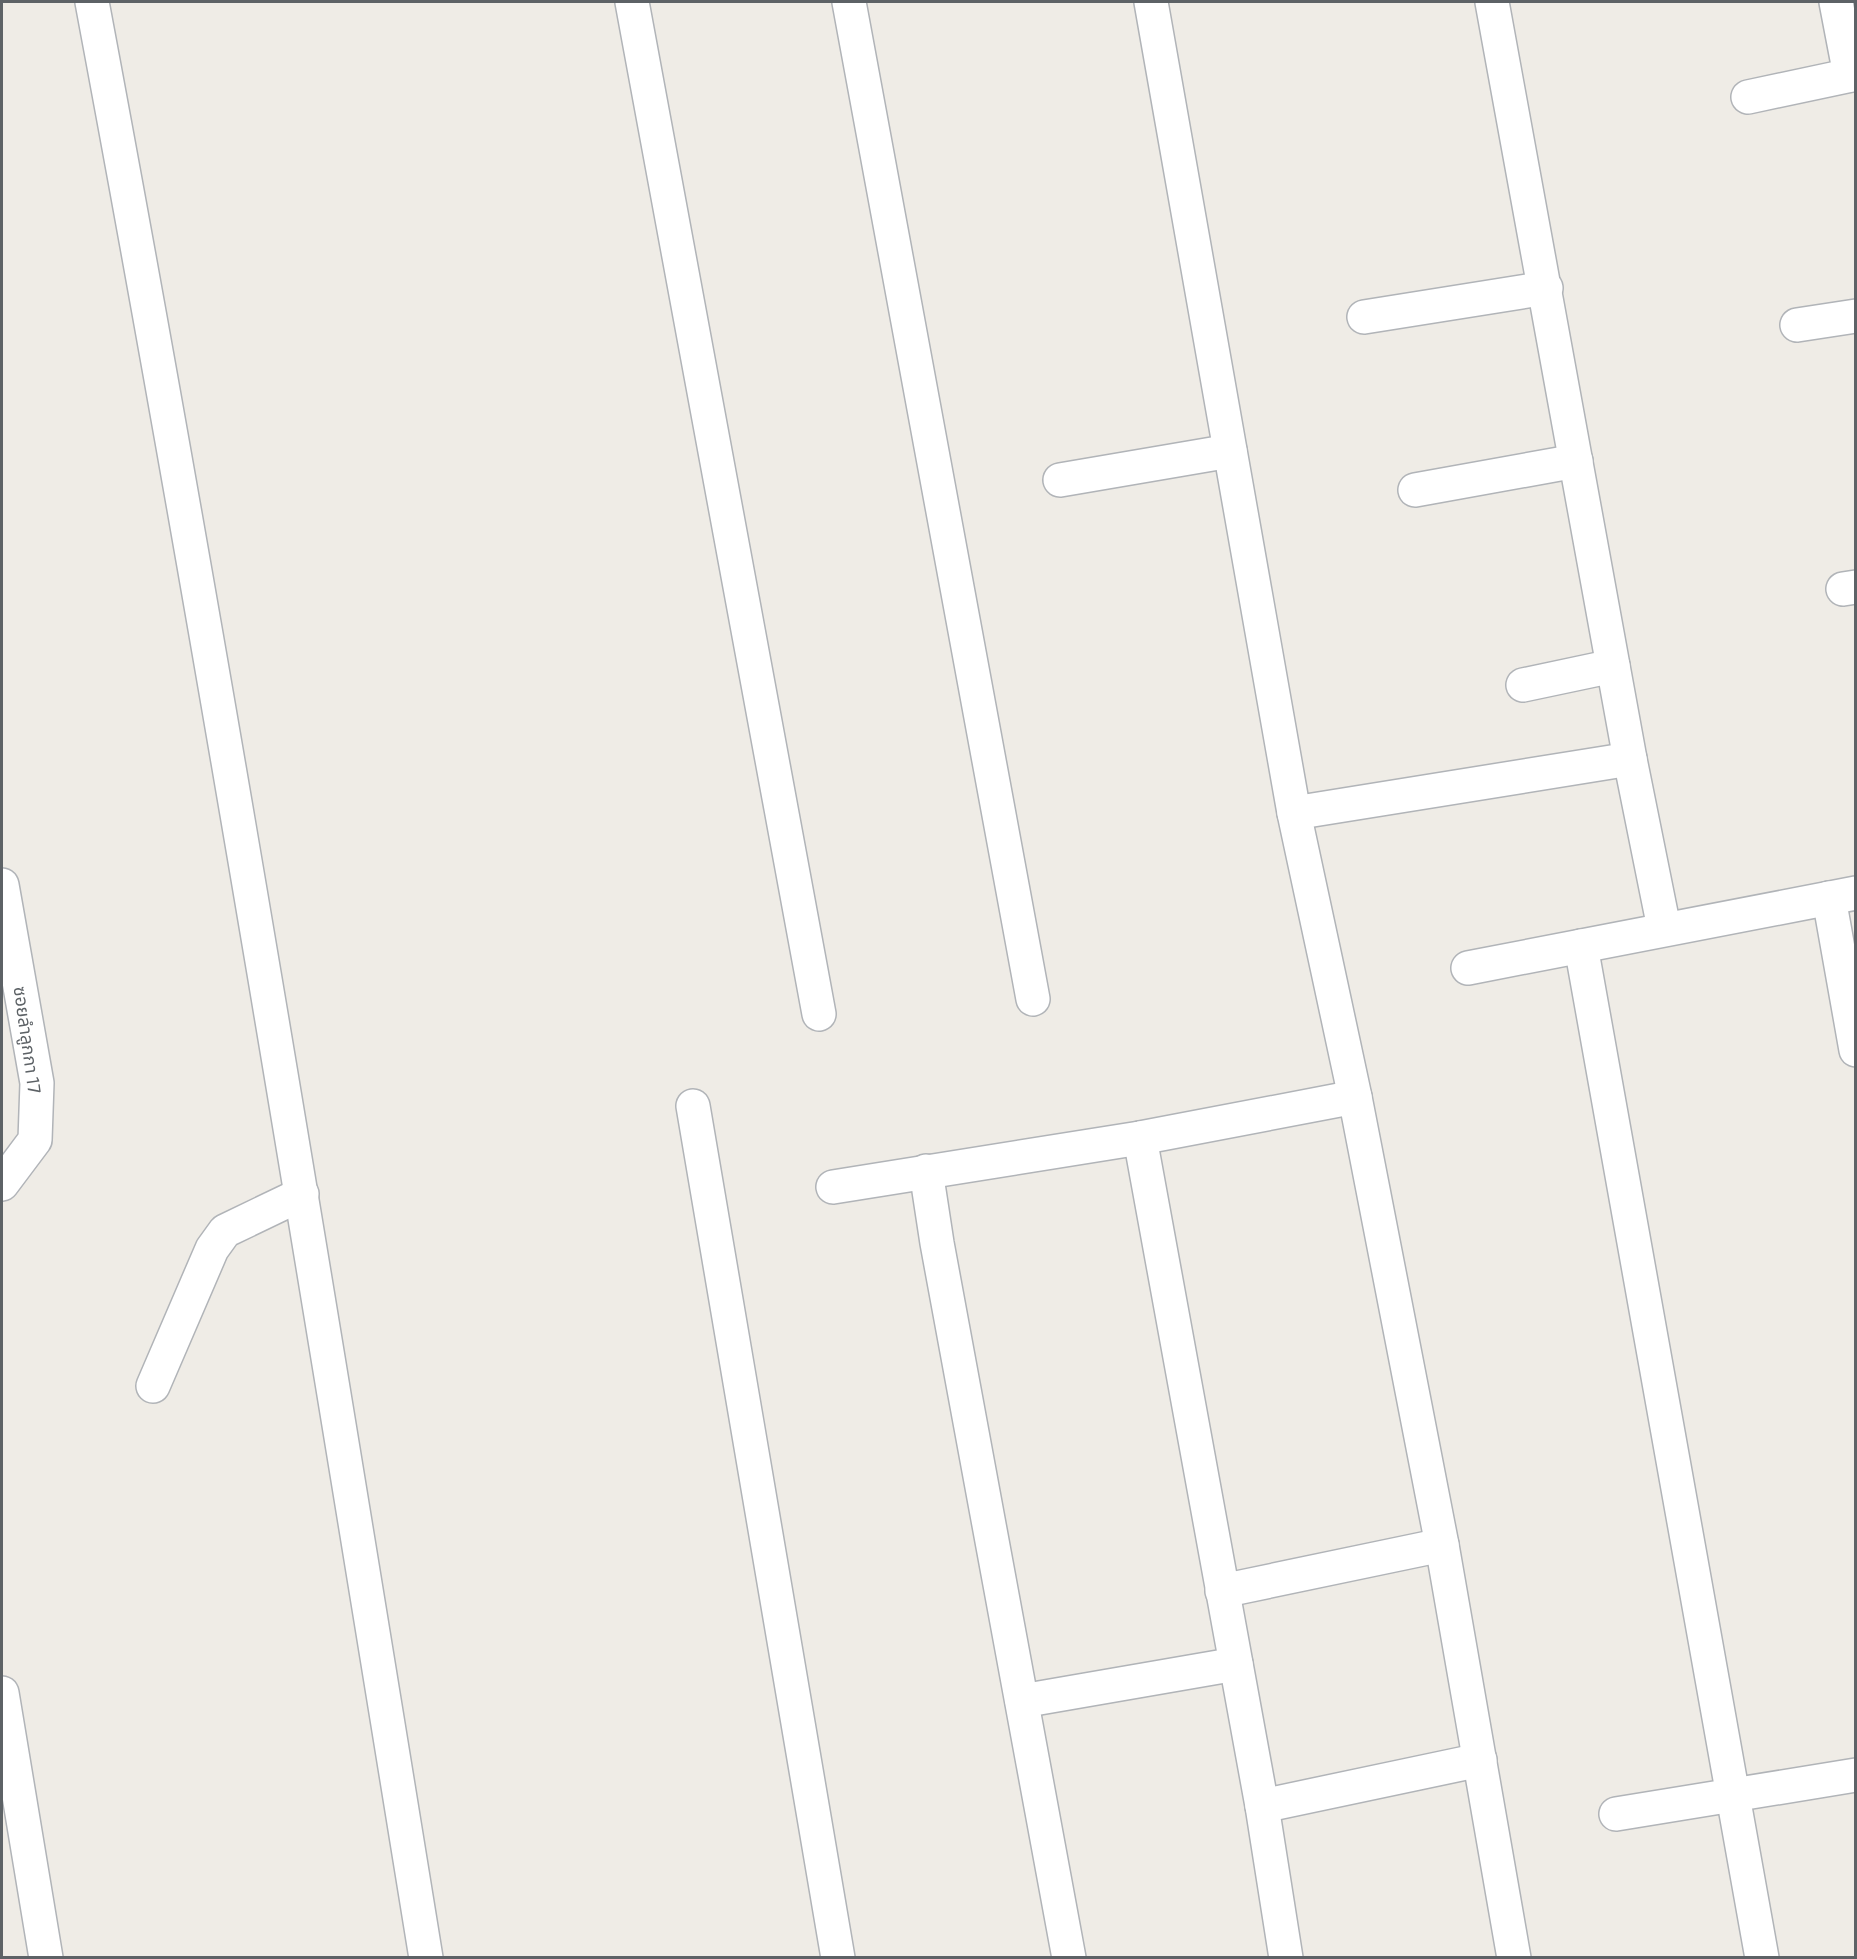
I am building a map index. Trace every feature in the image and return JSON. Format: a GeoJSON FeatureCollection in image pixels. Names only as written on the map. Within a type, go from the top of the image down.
{"type":"FeatureCollection","features":[{"type":"Feature","properties":{"kind":"street"},"geometry":{"type":"LineString","coordinates":[[92,2],[202,608],[302,1194],[426,1958]]}},
{"type":"Feature","properties":{"kind":"street"},"geometry":{"type":"LineString","coordinates":[[632,2],[819,1014]]}},
{"type":"Feature","properties":{"kind":"street"},"geometry":{"type":"LineString","coordinates":[[849,2],[1033,999]]}},
{"type":"Feature","properties":{"kind":"street"},"geometry":{"type":"LineString","coordinates":[[1151,2],[1294,813],[1356,1097],[1442,1545],[1514,1958]]}},
{"type":"Feature","properties":{"kind":"street"},"geometry":{"type":"LineString","coordinates":[[1491,2],[1546,288],[1630,759],[1664,928]]}},
{"type":"Feature","properties":{"kind":"street"},"geometry":{"type":"LineString","coordinates":[[1748,97],[1853,74],[1836,2]]}},
{"type":"Feature","properties":{"kind":"street"},"geometry":{"type":"LineString","coordinates":[[1364,317],[1546,288]]}},
{"type":"Feature","properties":{"kind":"street"},"geometry":{"type":"LineString","coordinates":[[1797,325],[1856,316]]}},
{"type":"Feature","properties":{"kind":"street"},"geometry":{"type":"LineString","coordinates":[[1060,480],[1230,451]]}},
{"type":"Feature","properties":{"kind":"street"},"geometry":{"type":"LineString","coordinates":[[1415,490],[1576,461]]}},
{"type":"Feature","properties":{"kind":"street"},"geometry":{"type":"LineString","coordinates":[[1523,685],[1613,666]]}},
{"type":"Feature","properties":{"kind":"street"},"geometry":{"type":"LineString","coordinates":[[1294,813],[1630,759]]}},
{"type":"Feature","properties":{"kind":"street","name":"ซอยลำลูกกา 17"},"geometry":{"type":"LineString","coordinates":[[2,885],[37,1083],[35,1140],[2,1184]]}},
{"type":"Feature","properties":{"kind":"street"},"geometry":{"type":"LineString","coordinates":[[1468,968],[1664,928],[1842,896],[1856,1050]]}},
{"type":"Feature","properties":{"kind":"street"},"geometry":{"type":"LineString","coordinates":[[1581,946],[1762,1958]]}},
{"type":"Feature","properties":{"kind":"street"},"geometry":{"type":"LineString","coordinates":[[832,1187],[1140,1138],[1356,1097]]}},
{"type":"Feature","properties":{"kind":"street"},"geometry":{"type":"LineString","coordinates":[[693,1106],[838,1958]]}},
{"type":"Feature","properties":{"kind":"street"},"geometry":{"type":"LineString","coordinates":[[1140,1138],[1262,1806],[1287,1958]]}},
{"type":"Feature","properties":{"kind":"street"},"geometry":{"type":"LineString","coordinates":[[926,1171],[1069,1958]]}},
{"type":"Feature","properties":{"kind":"street"},"geometry":{"type":"LineString","coordinates":[[153,1386],[212,1249],[225,1232],[302,1194]]}},
{"type":"Feature","properties":{"kind":"street"},"geometry":{"type":"LineString","coordinates":[[1222,1591],[1442,1545]]}},
{"type":"Feature","properties":{"kind":"street"},"geometry":{"type":"LineString","coordinates":[[1022,1701],[1236,1665]]}},
{"type":"Feature","properties":{"kind":"street"},"geometry":{"type":"LineString","coordinates":[[2,1693],[40,1956]]}},
{"type":"Feature","properties":{"kind":"street"},"geometry":{"type":"LineString","coordinates":[[1262,1806],[1480,1760]]}},
{"type":"Feature","properties":{"kind":"street"},"geometry":{"type":"LineString","coordinates":[[1616,1814],[1856,1775]]}}]}
